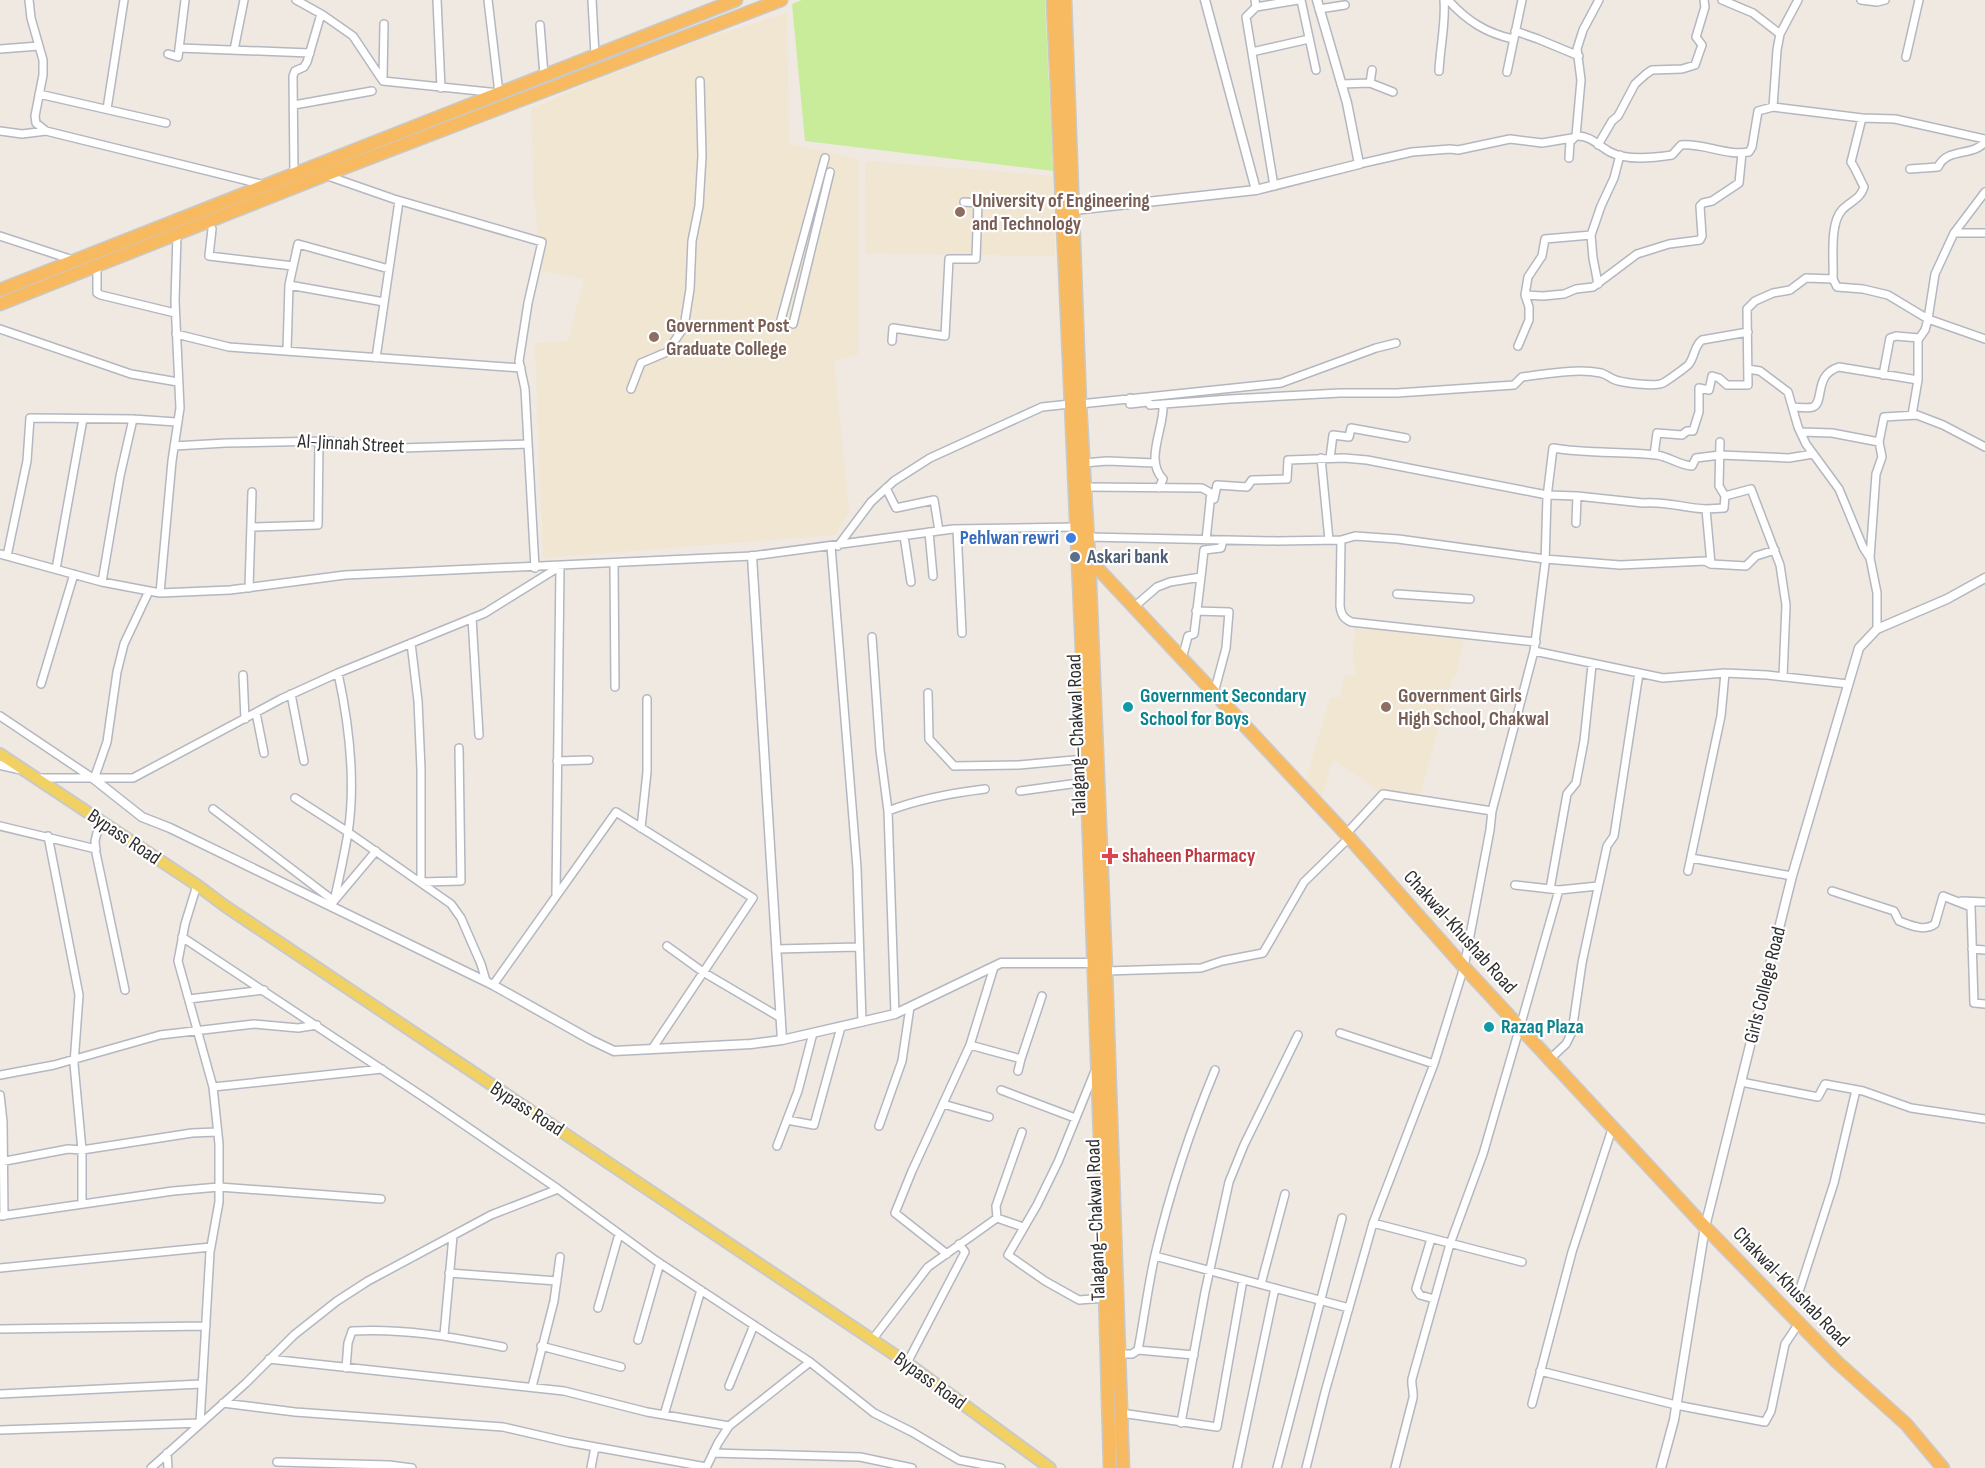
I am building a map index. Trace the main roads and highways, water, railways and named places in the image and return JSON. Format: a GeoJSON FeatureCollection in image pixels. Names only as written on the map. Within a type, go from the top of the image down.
{"type":"FeatureCollection","features":[{"type":"Feature","properties":{"kind":"highway"},"geometry":{"type":"LineString","coordinates":[[0,290],[595,55],[710,5],[736,0]]}},
{"type":"Feature","properties":{"kind":"highway"},"geometry":{"type":"LineString","coordinates":[[0,304],[326,175],[781,0]]}},
{"type":"Feature","properties":{"kind":"highway","name":"Talagang–Chakwal Road"},"geometry":{"type":"LineString","coordinates":[[1053,0],[1068,209]]}},
{"type":"Feature","properties":{"kind":"highway","name":"Talagang–Chakwal Road"},"geometry":{"type":"LineString","coordinates":[[1065,0],[1068,209],[1076,404],[1076,527],[1088,674],[1106,971],[1123,1468]]}},
{"type":"Feature","properties":{"kind":"highway","name":"Talagang–Chakwal Road"},"geometry":{"type":"LineString","coordinates":[[1076,404],[1084,463],[1089,559],[1085,759],[1110,1468]]}},
{"type":"Feature","properties":{"kind":"highway","name":"Chakwal-Khushab Road"},"geometry":{"type":"LineString","coordinates":[[1077,548],[1347,836],[1519,1028],[1705,1227],[1837,1362],[1906,1424],[1939,1466]]}},
{"type":"Feature","properties":{"kind":"main road","name":"Bypass Road"},"geometry":{"type":"LineString","coordinates":[[0,754],[872,1340],[1050,1468]]}},
{"type":"Feature","properties":{"kind":"place","name":"University of Engineering and Technology"},"geometry":{"type":"Point","coordinates":[960,212]}},
{"type":"Feature","properties":{"kind":"place","name":"Government Post Graduate College"},"geometry":{"type":"Point","coordinates":[654,337]}},
{"type":"Feature","properties":{"kind":"place","name":"Pehlwan rewri"},"geometry":{"type":"Point","coordinates":[1071,538]}},
{"type":"Feature","properties":{"kind":"place","name":"Askari bank"},"geometry":{"type":"Point","coordinates":[1075,557]}},
{"type":"Feature","properties":{"kind":"place","name":"Government Secondary School for Boys"},"geometry":{"type":"Point","coordinates":[1128,707]}},
{"type":"Feature","properties":{"kind":"place","name":"Government Girls High School, Chakwal"},"geometry":{"type":"Point","coordinates":[1386,707]}},
{"type":"Feature","properties":{"kind":"place","name":"shaheen Pharmacy"},"geometry":{"type":"Point","coordinates":[1110,856]}},
{"type":"Feature","properties":{"kind":"place","name":"Razaq Plaza"},"geometry":{"type":"Point","coordinates":[1489,1027]}}]}
